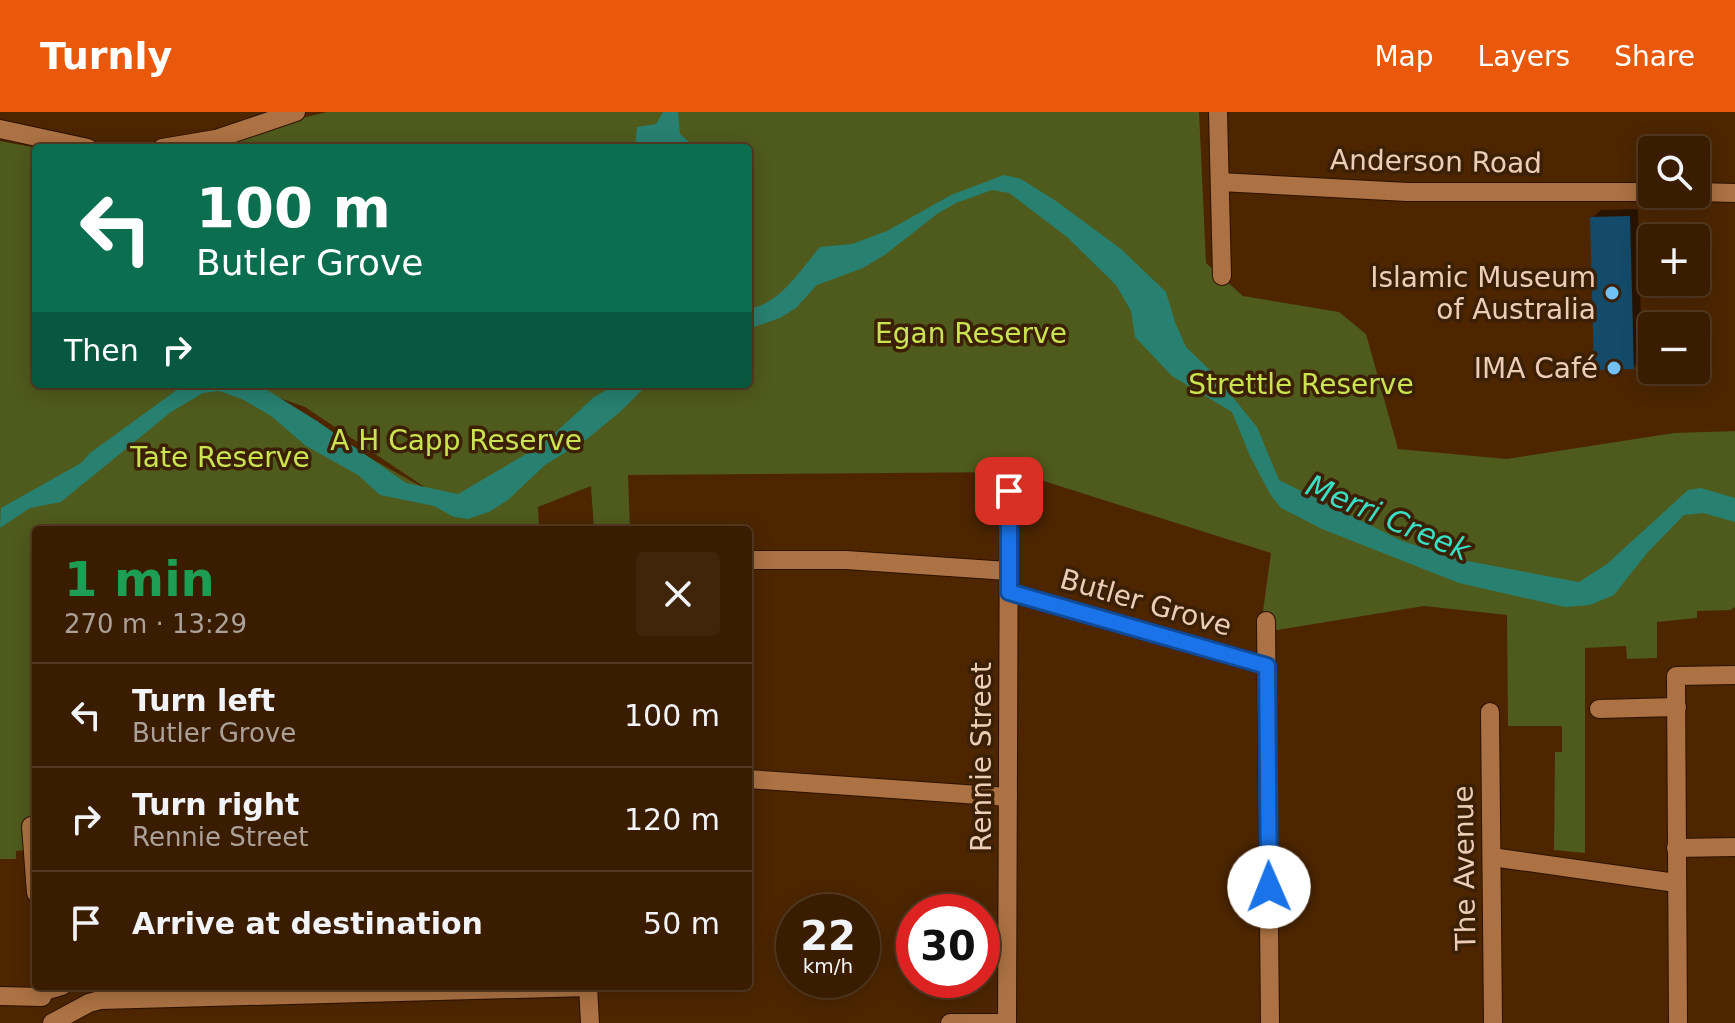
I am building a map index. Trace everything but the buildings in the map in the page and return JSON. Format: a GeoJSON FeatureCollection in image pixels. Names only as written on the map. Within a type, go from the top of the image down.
{"type":"FeatureCollection","features":[{"type":"Feature","properties":{"kind":"street"},"geometry":{"type":"LineString","coordinates":[[186,144],[216,139],[268,117],[296,112]]}},
{"type":"Feature","properties":{"kind":"street"},"geometry":{"type":"LineString","coordinates":[[1218,112],[1222,276]]}},
{"type":"Feature","properties":{"kind":"street"},"geometry":{"type":"LineString","coordinates":[[0,129],[69,144]]}},
{"type":"Feature","properties":{"kind":"street","name":"Anderson Road"},"geometry":{"type":"LineString","coordinates":[[1220,182],[1407,192],[1638,192]]}},
{"type":"Feature","properties":{"kind":"street"},"geometry":{"type":"LineString","coordinates":[[1710,192],[1735,193]]}},
{"type":"Feature","properties":{"kind":"street","name":"Rennie Street"},"geometry":{"type":"LineString","coordinates":[[1007,1023],[1009,491]]}},
{"type":"Feature","properties":{"kind":"street"},"geometry":{"type":"LineString","coordinates":[[752,560],[846,560],[1008,571]]}},
{"type":"Feature","properties":{"kind":"street","name":"Butler Grove"},"geometry":{"type":"LineString","coordinates":[[1009,592],[1267,666]]}},
{"type":"Feature","properties":{"kind":"street"},"geometry":{"type":"LineString","coordinates":[[1266,621],[1270,1023]]}},
{"type":"Feature","properties":{"kind":"street"},"geometry":{"type":"LineString","coordinates":[[1678,1023],[1676,676],[1735,675]]}},
{"type":"Feature","properties":{"kind":"street"},"geometry":{"type":"LineString","coordinates":[[1599,709],[1677,707]]}},
{"type":"Feature","properties":{"kind":"street","name":"The Avenue"},"geometry":{"type":"LineString","coordinates":[[1490,712],[1493,1023]]}},
{"type":"Feature","properties":{"kind":"street"},"geometry":{"type":"LineString","coordinates":[[752,779],[1008,797]]}},
{"type":"Feature","properties":{"kind":"street"},"geometry":{"type":"LineString","coordinates":[[31,826],[32,839]]}},
{"type":"Feature","properties":{"kind":"street"},"geometry":{"type":"LineString","coordinates":[[1676,848],[1735,847]]}},
{"type":"Feature","properties":{"kind":"street"},"geometry":{"type":"LineString","coordinates":[[1492,857],[1676,883]]}},
{"type":"Feature","properties":{"kind":"street"},"geometry":{"type":"LineString","coordinates":[[52,1023],[100,1000],[449,990]]}},
{"type":"Feature","properties":{"kind":"street"},"geometry":{"type":"LineString","coordinates":[[588,990],[590,1023]]}},
{"type":"Feature","properties":{"kind":"street"},"geometry":{"type":"LineString","coordinates":[[0,996],[42,992],[44,1023]]}},
{"type":"Feature","properties":{"kind":"street"},"geometry":{"type":"LineString","coordinates":[[950,1023],[1007,1023]]}},
{"type":"Feature","properties":{"kind":"green space"},"geometry":{"type":"Polygon","coordinates":[[[327,112],[1199,112],[1206,263],[1243,296],[1339,312],[1366,334],[1398,449],[1507,459],[1674,433],[1735,431],[1735,607],[1731,610],[1697,611],[1697,618],[1657,622],[1657,658],[1627,659],[1626,646],[1585,648],[1585,853],[1554,850],[1555,752],[1562,752],[1562,726],[1508,726],[1507,615],[1424,606],[1277,630],[1263,611],[1271,553],[1015,472],[628,475],[630,526],[594,526],[591,486],[538,507],[539,526],[32,526],[32,849],[16,851],[16,859],[0,859],[0,141],[32,147],[32,388],[245,388],[438,496],[305,407],[251,388],[752,388],[752,144],[194,144],[327,112]]]}},
{"type":"Feature","properties":{"kind":"water"},"geometry":{"type":"Polygon","coordinates":[[[663,112],[678,112],[680,134],[691,144],[635,144],[637,127],[656,124],[663,112]]]}},
{"type":"Feature","properties":{"kind":"water"},"geometry":{"type":"Polygon","coordinates":[[[1004,175],[1021,179],[1121,249],[1166,292],[1186,347],[1213,373],[1257,427],[1279,480],[1402,541],[1462,560],[1579,582],[1607,564],[1688,490],[1701,488],[1735,498],[1735,522],[1703,513],[1684,515],[1647,553],[1614,595],[1590,605],[1565,607],[1459,583],[1322,529],[1281,508],[1250,456],[1232,412],[1172,376],[1135,337],[1131,311],[1116,285],[1067,237],[1009,193],[992,190],[956,203],[886,254],[863,268],[817,285],[796,308],[780,318],[752,328],[752,307],[779,294],[820,247],[852,244],[887,231],[951,195],[1004,175]]]}},
{"type":"Feature","properties":{"kind":"water"},"geometry":{"type":"Polygon","coordinates":[[[179,388],[264,388],[406,483],[458,494],[543,444],[594,397],[610,388],[644,388],[587,439],[545,465],[508,500],[489,512],[468,519],[454,517],[434,506],[380,495],[358,475],[306,446],[271,416],[242,399],[219,391],[203,393],[171,412],[61,502],[30,508],[0,528],[1,508],[81,463],[90,453],[179,388]]]}},
{"type":"Feature","properties":{"kind":"place","name":"Islamic Museum of Australia"},"geometry":{"type":"Point","coordinates":[1612,293]}},
{"type":"Feature","properties":{"kind":"place","name":"IMA Café"},"geometry":{"type":"Point","coordinates":[1614,368]}},
{"type":"Feature","properties":{"kind":"route"},"geometry":{"type":"LineString","coordinates":[[1009,491],[1009,592],[1267,666],[1269,887]]}},
{"type":"Feature","properties":{"kind":"park label","name":"Egan Reserve"},"geometry":{"type":"Point","coordinates":[971,333]}},
{"type":"Feature","properties":{"kind":"park label","name":"Strettle Reserve"},"geometry":{"type":"Point","coordinates":[1301,384]}},
{"type":"Feature","properties":{"kind":"park label","name":"A H Capp Reserve"},"geometry":{"type":"Point","coordinates":[456,440]}},
{"type":"Feature","properties":{"kind":"park label","name":"Tate Reserve"},"geometry":{"type":"Point","coordinates":[220,457]}},
{"type":"Feature","properties":{"kind":"water label","name":"Merri Creek"},"geometry":{"type":"Point","coordinates":[1388,518]}}]}
